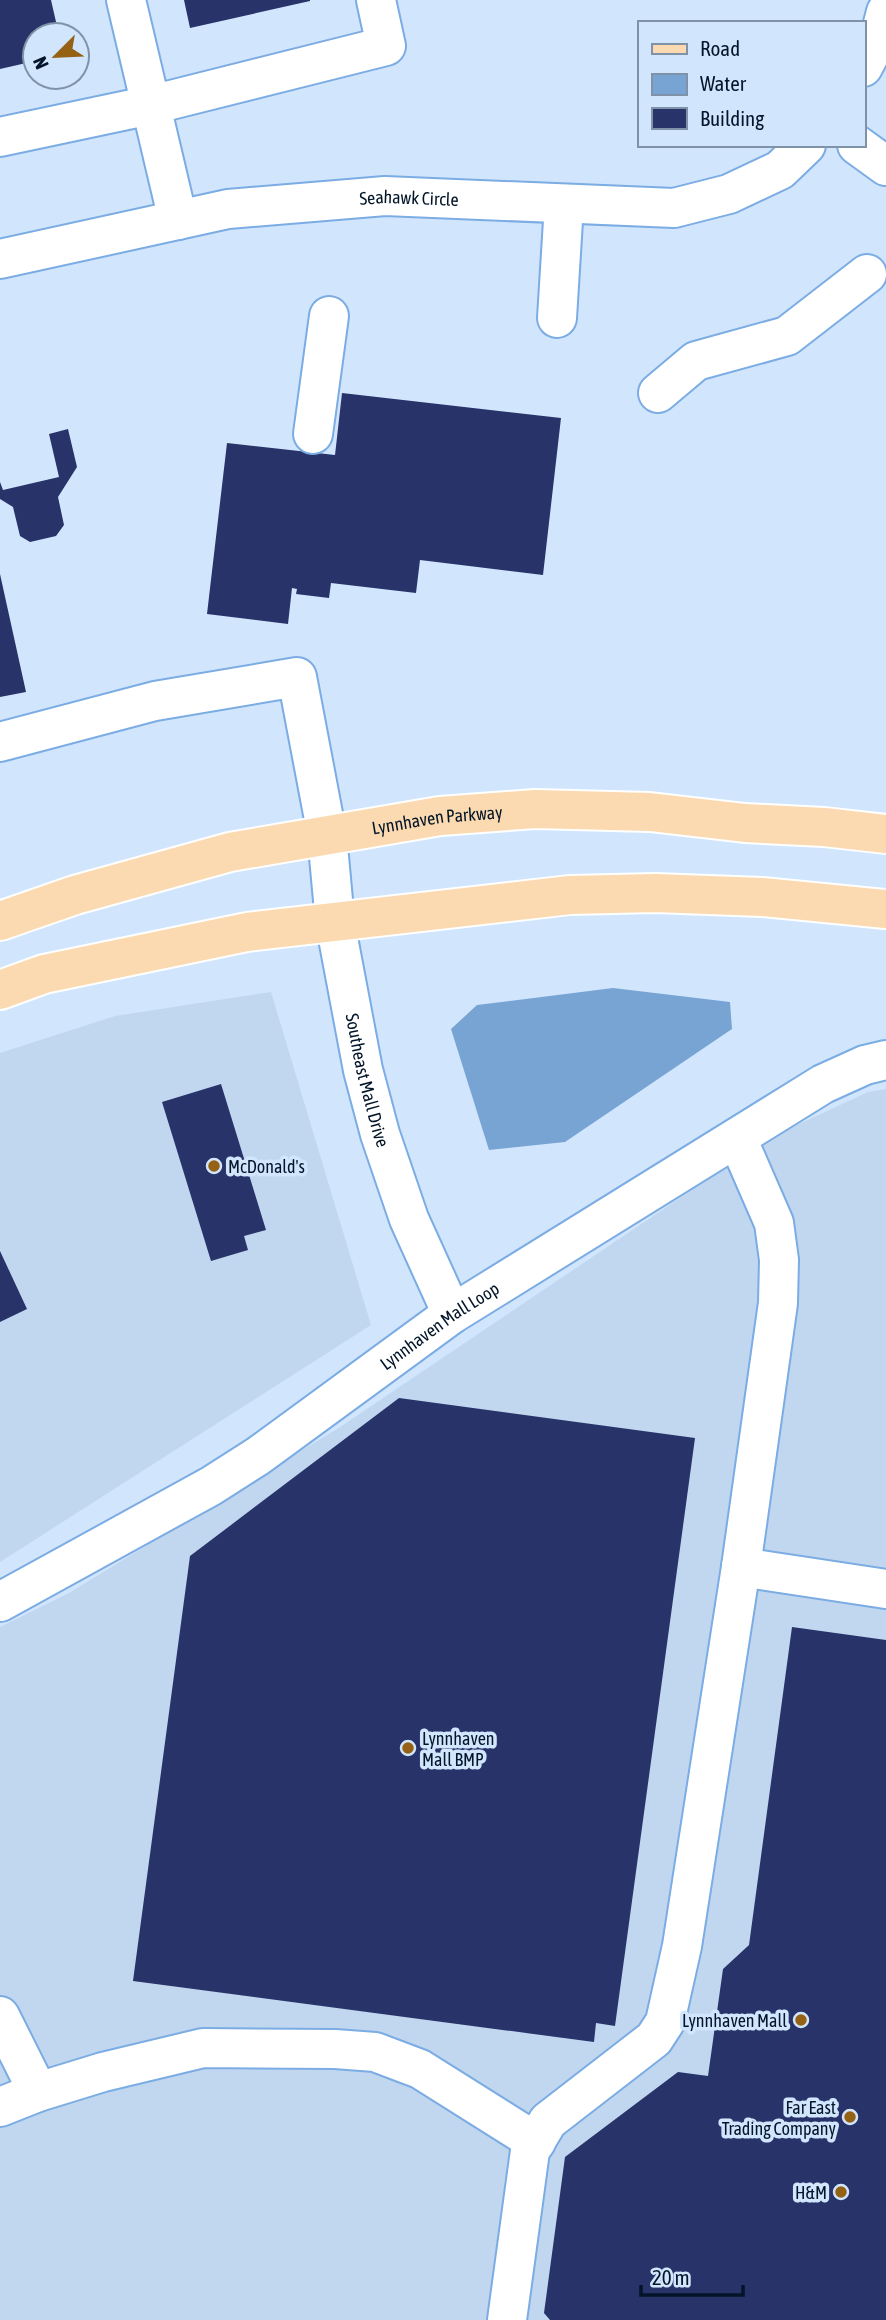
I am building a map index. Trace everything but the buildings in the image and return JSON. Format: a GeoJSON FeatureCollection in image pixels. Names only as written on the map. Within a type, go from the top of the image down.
{"type":"FeatureCollection","features":[{"type":"Feature","properties":{"kind":"main road","name":"Lynnhaven Parkway"},"geometry":{"type":"LineString","coordinates":[[0,921],[75,895],[230,852],[440,816],[535,809],[650,812],[745,823],[824,827],[886,834]]}},
{"type":"Feature","properties":{"kind":"main road"},"geometry":{"type":"LineString","coordinates":[[0,990],[44,974],[247,932],[570,895],[655,893],[762,897],[886,909]]}},
{"type":"Feature","properties":{"kind":"street"},"geometry":{"type":"LineString","coordinates":[[126,0],[178,220]]}},
{"type":"Feature","properties":{"kind":"street"},"geometry":{"type":"LineString","coordinates":[[0,137],[151,105],[386,46],[376,0]]}},
{"type":"Feature","properties":{"kind":"street"},"geometry":{"type":"LineString","coordinates":[[865,63],[880,35],[886,12]]}},
{"type":"Feature","properties":{"kind":"street","name":"Seahawk Circle"},"geometry":{"type":"LineString","coordinates":[[0,259],[228,209],[385,195],[674,208],[729,194],[770,175],[780,170],[804,147]]}},
{"type":"Feature","properties":{"kind":"street"},"geometry":{"type":"LineString","coordinates":[[860,147],[886,166]]}},
{"type":"Feature","properties":{"kind":"street"},"geometry":{"type":"LineString","coordinates":[[557,318],[564,204]]}},
{"type":"Feature","properties":{"kind":"street"},"geometry":{"type":"LineString","coordinates":[[658,393],[696,360],[787,336],[867,274]]}},
{"type":"Feature","properties":{"kind":"street"},"geometry":{"type":"LineString","coordinates":[[313,433],[329,316]]}},
{"type":"Feature","properties":{"kind":"street","name":"Southeast Mall Drive"},"geometry":{"type":"LineString","coordinates":[[0,742],[155,701],[297,677],[327,835],[335,922],[363,1070],[380,1134],[409,1219],[452,1314]]}},
{"type":"Feature","properties":{"kind":"street","name":"Lynnhaven Mall Loop"},"geometry":{"type":"LineString","coordinates":[[0,1602],[191,1498],[258,1456],[452,1314],[823,1084],[865,1065],[886,1060]]}},
{"type":"Feature","properties":{"kind":"street"},"geometry":{"type":"LineString","coordinates":[[507,2320],[530,2151],[548,2121],[654,2039],[665,2022],[682,1946],[741,1567],[778,1303],[779,1260],[774,1223],[737,1138]]}},
{"type":"Feature","properties":{"kind":"street"},"geometry":{"type":"LineString","coordinates":[[741,1567],[886,1589]]}},
{"type":"Feature","properties":{"kind":"street"},"geometry":{"type":"LineString","coordinates":[[0,2016],[38,2092]]}},
{"type":"Feature","properties":{"kind":"street"},"geometry":{"type":"LineString","coordinates":[[0,2107],[38,2092],[203,2048],[335,2049],[375,2052],[420,2069],[536,2141]]}},
{"type":"Feature","properties":{"kind":"shaded area"},"geometry":{"type":"Polygon","coordinates":[[[271,992],[371,1325],[0,1562],[0,1053],[115,1016],[271,992]]]}},
{"type":"Feature","properties":{"kind":"shaded area","name":"Lynnhaven Mall"},"geometry":{"type":"Polygon","coordinates":[[[886,1089],[886,2320],[0,2320],[0,1627],[69,1593],[340,1427],[769,1138],[868,1092],[886,1089]]]}},
{"type":"Feature","properties":{"kind":"water"},"geometry":{"type":"Polygon","coordinates":[[[613,988],[730,1002],[732,1029],[565,1142],[489,1150],[451,1029],[477,1005],[613,988]]]}},
{"type":"Feature","properties":{"kind":"place","name":"McDonald's"},"geometry":{"type":"Point","coordinates":[214,1166]}},
{"type":"Feature","properties":{"kind":"place","name":"Lynnhaven Mall BMP"},"geometry":{"type":"Point","coordinates":[408,1748]}},
{"type":"Feature","properties":{"kind":"place","name":"Lynnhaven Mall"},"geometry":{"type":"Point","coordinates":[801,2020]}},
{"type":"Feature","properties":{"kind":"place","name":"Far East Trading Company"},"geometry":{"type":"Point","coordinates":[850,2117]}},
{"type":"Feature","properties":{"kind":"place","name":"H&M"},"geometry":{"type":"Point","coordinates":[841,2192]}}]}
